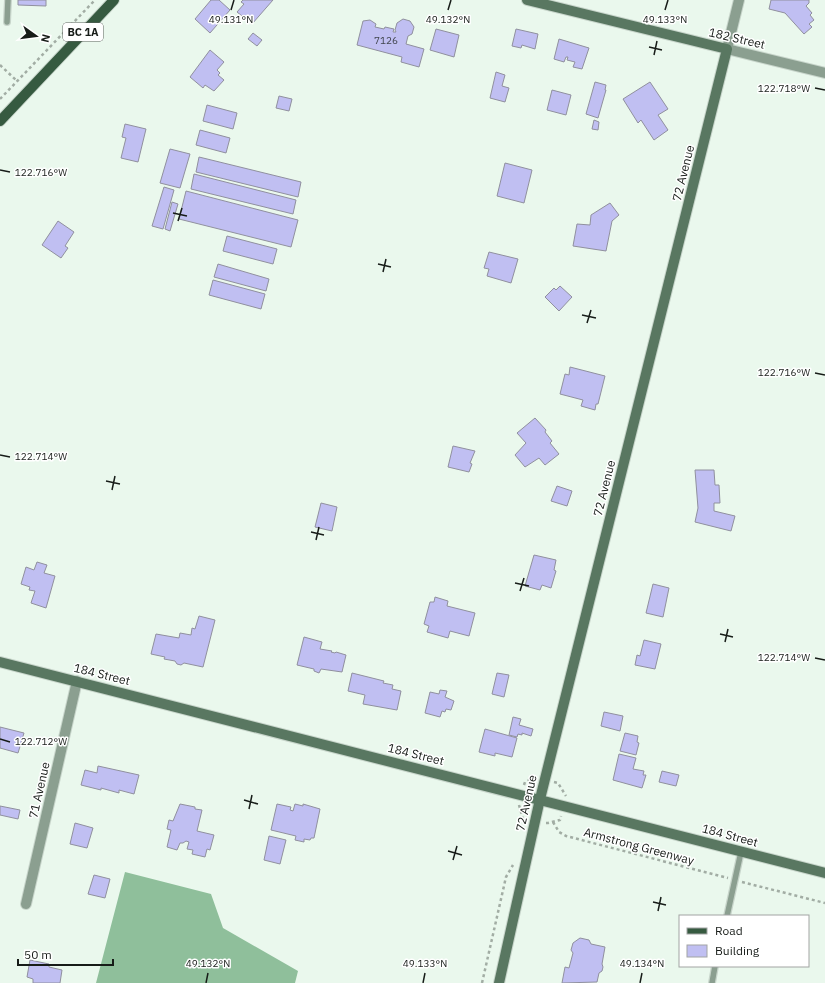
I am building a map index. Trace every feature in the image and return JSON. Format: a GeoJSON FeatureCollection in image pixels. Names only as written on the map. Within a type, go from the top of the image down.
{"type":"FeatureCollection","features":[{"type":"Feature","properties":{"kind":"main road","name":"BC 1A"},"geometry":{"type":"LineString","coordinates":[[0,121],[114,0]]}},
{"type":"Feature","properties":{"kind":"main road","name":"182 Street"},"geometry":{"type":"LineString","coordinates":[[527,0],[727,49]]}},
{"type":"Feature","properties":{"kind":"main road","name":"72 Avenue"},"geometry":{"type":"LineString","coordinates":[[499,983],[540,799],[727,49]]}},
{"type":"Feature","properties":{"kind":"main road","name":"184 Street"},"geometry":{"type":"LineString","coordinates":[[0,662],[825,873]]}},
{"type":"Feature","properties":{"kind":"street","name":"72 Avenue"},"geometry":{"type":"LineString","coordinates":[[727,49],[739,0]]}},
{"type":"Feature","properties":{"kind":"street","name":"182 Street"},"geometry":{"type":"LineString","coordinates":[[727,49],[825,73]]}},
{"type":"Feature","properties":{"kind":"street","name":"71 Avenue"},"geometry":{"type":"LineString","coordinates":[[26,904],[77,681]]}},
{"type":"Feature","properties":{"kind":"lane"},"geometry":{"type":"LineString","coordinates":[[8,0],[8,22]]}},
{"type":"Feature","properties":{"kind":"lane"},"geometry":{"type":"LineString","coordinates":[[727,915],[741,852]]}},
{"type":"Feature","properties":{"kind":"lane"},"geometry":{"type":"LineString","coordinates":[[712,983],[715,967]]}},
{"type":"Feature","properties":{"kind":"path"},"geometry":{"type":"LineString","coordinates":[[0,99],[95,0]]}},
{"type":"Feature","properties":{"kind":"path"},"geometry":{"type":"LineString","coordinates":[[0,65],[17,81]]}},
{"type":"Feature","properties":{"kind":"path"},"geometry":{"type":"LineString","coordinates":[[525,782],[535,778]]}},
{"type":"Feature","properties":{"kind":"path"},"geometry":{"type":"LineString","coordinates":[[558,783],[566,796]]}},
{"type":"Feature","properties":{"kind":"path"},"geometry":{"type":"LineString","coordinates":[[519,806],[524,818],[522,825]]}},
{"type":"Feature","properties":{"kind":"path"},"geometry":{"type":"LineString","coordinates":[[548,823],[560,820]]}},
{"type":"Feature","properties":{"kind":"path","name":"Armstrong Greenway"},"geometry":{"type":"LineString","coordinates":[[554,822],[559,832],[566,836],[727,878]]}},
{"type":"Feature","properties":{"kind":"path"},"geometry":{"type":"LineString","coordinates":[[482,983],[506,877],[512,868],[514,860]]}},
{"type":"Feature","properties":{"kind":"path"},"geometry":{"type":"LineString","coordinates":[[745,883],[825,903]]}},
{"type":"Feature","properties":{"kind":"green space"},"geometry":{"type":"Polygon","coordinates":[[[125,872],[211,894],[223,928],[298,971],[295,983],[96,983],[125,872]]]}},
{"type":"Feature","properties":{"kind":"building"},"geometry":{"type":"Polygon","coordinates":[[[18,0],[46,0],[46,6],[18,5],[18,0]]]}},
{"type":"Feature","properties":{"kind":"building"},"geometry":{"type":"Polygon","coordinates":[[[211,0],[219,0],[230,10],[210,33],[195,19],[211,0]]]}},
{"type":"Feature","properties":{"kind":"building"},"geometry":{"type":"Polygon","coordinates":[[[243,0],[273,0],[252,24],[237,12],[244,4],[241,2],[243,0]]]}},
{"type":"Feature","properties":{"kind":"building"},"geometry":{"type":"Polygon","coordinates":[[[771,0],[809,0],[809,3],[806,6],[812,13],[810,15],[814,20],[809,24],[812,27],[804,34],[785,13],[769,9],[771,0]]]}},
{"type":"Feature","properties":{"kind":"building"},"geometry":{"type":"Polygon","coordinates":[[[403,19],[410,21],[414,27],[412,34],[408,36],[406,44],[424,49],[419,67],[401,62],[402,57],[357,45],[363,21],[370,20],[376,24],[375,27],[394,29],[393,32],[396,32],[395,30],[397,23],[403,19]]]}},
{"type":"Feature","properties":{"kind":"building"},"geometry":{"type":"Polygon","coordinates":[[[436,29],[459,35],[454,57],[430,50],[436,29]]]}},
{"type":"Feature","properties":{"kind":"building"},"geometry":{"type":"Polygon","coordinates":[[[516,29],[538,34],[535,49],[522,45],[521,48],[512,46],[516,29]]]}},
{"type":"Feature","properties":{"kind":"building"},"geometry":{"type":"Polygon","coordinates":[[[253,33],[262,40],[257,46],[248,39],[253,33]]]}},
{"type":"Feature","properties":{"kind":"building"},"geometry":{"type":"Polygon","coordinates":[[[559,39],[589,48],[582,69],[573,67],[575,62],[567,60],[568,57],[566,57],[564,62],[554,59],[559,39]]]}},
{"type":"Feature","properties":{"kind":"building"},"geometry":{"type":"Polygon","coordinates":[[[210,50],[224,62],[217,70],[220,73],[218,75],[224,80],[214,91],[205,85],[203,88],[190,77],[210,50]]]}},
{"type":"Feature","properties":{"kind":"building"},"geometry":{"type":"Polygon","coordinates":[[[496,72],[505,75],[502,86],[509,88],[505,102],[490,98],[496,72]]]}},
{"type":"Feature","properties":{"kind":"building"},"geometry":{"type":"Polygon","coordinates":[[[595,82],[606,85],[598,118],[586,114],[595,82]]]}},
{"type":"Feature","properties":{"kind":"building"},"geometry":{"type":"Polygon","coordinates":[[[650,82],[668,109],[658,115],[668,130],[654,140],[641,120],[638,123],[623,99],[650,82]]]}},
{"type":"Feature","properties":{"kind":"building"},"geometry":{"type":"Polygon","coordinates":[[[552,90],[571,95],[566,115],[547,110],[552,90]]]}},
{"type":"Feature","properties":{"kind":"building"},"geometry":{"type":"Polygon","coordinates":[[[279,96],[292,99],[289,111],[276,108],[279,96]]]}},
{"type":"Feature","properties":{"kind":"building"},"geometry":{"type":"Polygon","coordinates":[[[207,105],[237,113],[233,129],[203,121],[207,105]]]}},
{"type":"Feature","properties":{"kind":"building"},"geometry":{"type":"Polygon","coordinates":[[[594,120],[599,122],[598,130],[592,129],[594,120]]]}},
{"type":"Feature","properties":{"kind":"building"},"geometry":{"type":"Polygon","coordinates":[[[125,124],[146,129],[138,162],[121,158],[126,138],[122,137],[125,124]]]}},
{"type":"Feature","properties":{"kind":"building"},"geometry":{"type":"Polygon","coordinates":[[[200,130],[230,138],[226,153],[196,145],[200,130]]]}},
{"type":"Feature","properties":{"kind":"building"},"geometry":{"type":"Polygon","coordinates":[[[170,149],[190,154],[180,188],[160,183],[170,149]]]}},
{"type":"Feature","properties":{"kind":"building"},"geometry":{"type":"Polygon","coordinates":[[[199,157],[301,182],[298,197],[196,172],[199,157]]]}},
{"type":"Feature","properties":{"kind":"building"},"geometry":{"type":"Polygon","coordinates":[[[505,163],[532,170],[524,203],[497,196],[505,163]]]}},
{"type":"Feature","properties":{"kind":"building"},"geometry":{"type":"Polygon","coordinates":[[[194,174],[296,200],[293,214],[191,189],[194,174]]]}},
{"type":"Feature","properties":{"kind":"building"},"geometry":{"type":"Polygon","coordinates":[[[164,187],[174,190],[163,229],[152,226],[164,187]]]}},
{"type":"Feature","properties":{"kind":"building"},"geometry":{"type":"Polygon","coordinates":[[[186,191],[298,220],[291,247],[179,219],[186,191]]]}},
{"type":"Feature","properties":{"kind":"building"},"geometry":{"type":"Polygon","coordinates":[[[172,202],[178,204],[170,231],[165,229],[172,202]]]}},
{"type":"Feature","properties":{"kind":"building"},"geometry":{"type":"Polygon","coordinates":[[[610,203],[619,215],[612,221],[606,251],[573,246],[577,224],[590,225],[591,215],[610,203]]]}},
{"type":"Feature","properties":{"kind":"building"},"geometry":{"type":"Polygon","coordinates":[[[58,221],[74,232],[65,246],[68,248],[61,258],[42,245],[58,221]]]}},
{"type":"Feature","properties":{"kind":"building"},"geometry":{"type":"Polygon","coordinates":[[[227,236],[277,249],[273,264],[223,251],[227,236]]]}},
{"type":"Feature","properties":{"kind":"building"},"geometry":{"type":"Polygon","coordinates":[[[489,252],[518,259],[511,283],[487,276],[489,269],[484,268],[489,252]]]}},
{"type":"Feature","properties":{"kind":"building"},"geometry":{"type":"Polygon","coordinates":[[[218,264],[269,279],[266,291],[214,277],[218,264]]]}},
{"type":"Feature","properties":{"kind":"building"},"geometry":{"type":"Polygon","coordinates":[[[213,280],[265,294],[261,309],[209,295],[213,280]]]}},
{"type":"Feature","properties":{"kind":"building"},"geometry":{"type":"Polygon","coordinates":[[[560,286],[572,297],[559,311],[545,297],[554,288],[556,290],[560,286]]]}},
{"type":"Feature","properties":{"kind":"building"},"geometry":{"type":"Polygon","coordinates":[[[570,367],[605,376],[595,410],[581,406],[583,400],[560,394],[565,374],[569,375],[570,367]]]}},
{"type":"Feature","properties":{"kind":"building"},"geometry":{"type":"Polygon","coordinates":[[[535,418],[546,430],[545,432],[552,441],[550,443],[559,454],[545,465],[539,458],[525,467],[515,455],[526,443],[517,433],[535,418]]]}},
{"type":"Feature","properties":{"kind":"building"},"geometry":{"type":"Polygon","coordinates":[[[453,446],[475,451],[470,463],[472,464],[469,472],[448,467],[453,446]]]}},
{"type":"Feature","properties":{"kind":"building"},"geometry":{"type":"Polygon","coordinates":[[[695,470],[714,470],[715,485],[719,485],[720,503],[714,503],[714,511],[735,516],[731,531],[695,522],[698,508],[695,470]]]}},
{"type":"Feature","properties":{"kind":"building"},"geometry":{"type":"Polygon","coordinates":[[[557,486],[572,491],[567,506],[551,501],[557,486]]]}},
{"type":"Feature","properties":{"kind":"building"},"geometry":{"type":"Polygon","coordinates":[[[321,503],[337,507],[332,531],[315,527],[321,503]]]}},
{"type":"Feature","properties":{"kind":"building"},"geometry":{"type":"Polygon","coordinates":[[[534,555],[556,560],[554,570],[556,571],[551,588],[542,585],[540,590],[525,586],[534,555]]]}},
{"type":"Feature","properties":{"kind":"building"},"geometry":{"type":"Polygon","coordinates":[[[37,562],[47,565],[44,573],[55,576],[46,608],[31,603],[35,591],[29,590],[30,587],[21,584],[26,567],[34,570],[37,562]]]}},
{"type":"Feature","properties":{"kind":"building"},"geometry":{"type":"Polygon","coordinates":[[[653,584],[669,588],[663,617],[646,613],[653,584]]]}},
{"type":"Feature","properties":{"kind":"building"},"geometry":{"type":"Polygon","coordinates":[[[435,597],[448,601],[447,606],[475,613],[469,636],[450,631],[448,638],[427,632],[429,626],[424,624],[430,602],[434,602],[435,597]]]}},
{"type":"Feature","properties":{"kind":"building"},"geometry":{"type":"Polygon","coordinates":[[[199,616],[215,620],[203,667],[184,663],[181,665],[177,664],[175,661],[164,659],[165,657],[151,654],[156,634],[179,638],[180,633],[191,635],[192,628],[195,629],[199,616]]]}},
{"type":"Feature","properties":{"kind":"building"},"geometry":{"type":"Polygon","coordinates":[[[304,637],[322,642],[320,649],[346,655],[342,672],[321,669],[319,673],[314,671],[314,669],[297,665],[304,637]]]}},
{"type":"Feature","properties":{"kind":"building"},"geometry":{"type":"Polygon","coordinates":[[[644,640],[661,644],[655,669],[635,665],[637,655],[640,656],[644,640]]]}},
{"type":"Feature","properties":{"kind":"building"},"geometry":{"type":"Polygon","coordinates":[[[352,673],[384,681],[383,683],[393,685],[392,689],[401,691],[397,710],[363,704],[365,695],[348,691],[352,673]]]}},
{"type":"Feature","properties":{"kind":"building"},"geometry":{"type":"Polygon","coordinates":[[[497,673],[509,675],[504,697],[492,694],[497,673]]]}},
{"type":"Feature","properties":{"kind":"building"},"geometry":{"type":"Polygon","coordinates":[[[440,690],[447,691],[445,697],[454,701],[451,710],[446,709],[445,712],[442,711],[440,717],[425,713],[430,692],[439,694],[440,690]]]}},
{"type":"Feature","properties":{"kind":"building"},"geometry":{"type":"Polygon","coordinates":[[[604,712],[623,716],[620,731],[601,726],[604,712]]]}},
{"type":"Feature","properties":{"kind":"building"},"geometry":{"type":"Polygon","coordinates":[[[513,717],[521,719],[519,725],[533,729],[531,736],[522,733],[522,735],[518,734],[517,737],[509,735],[513,717]]]}},
{"type":"Feature","properties":{"kind":"building"},"geometry":{"type":"Polygon","coordinates":[[[0,727],[24,733],[18,753],[0,748],[0,727]]]}},
{"type":"Feature","properties":{"kind":"building"},"geometry":{"type":"Polygon","coordinates":[[[485,729],[517,738],[512,757],[495,753],[495,756],[479,752],[485,729]]]}},
{"type":"Feature","properties":{"kind":"building"},"geometry":{"type":"Polygon","coordinates":[[[625,733],[638,736],[637,742],[639,743],[636,755],[620,751],[625,733]]]}},
{"type":"Feature","properties":{"kind":"building"},"geometry":{"type":"Polygon","coordinates":[[[619,754],[636,758],[633,769],[644,771],[643,775],[646,775],[642,788],[613,780],[619,754]]]}},
{"type":"Feature","properties":{"kind":"building"},"geometry":{"type":"Polygon","coordinates":[[[98,766],[139,775],[134,794],[119,790],[119,793],[101,788],[101,790],[81,785],[85,770],[97,773],[98,766]]]}},
{"type":"Feature","properties":{"kind":"building"},"geometry":{"type":"Polygon","coordinates":[[[662,771],[679,775],[676,786],[659,782],[662,771]]]}},
{"type":"Feature","properties":{"kind":"building"},"geometry":{"type":"Polygon","coordinates":[[[180,804],[202,810],[197,831],[214,835],[210,850],[207,849],[205,857],[192,854],[193,850],[187,849],[189,842],[186,841],[180,843],[177,850],[167,847],[171,830],[167,829],[169,820],[173,821],[180,804]]]}},
{"type":"Feature","properties":{"kind":"building"},"geometry":{"type":"Polygon","coordinates":[[[277,804],[291,807],[290,810],[293,811],[295,804],[303,806],[303,804],[320,809],[314,838],[311,838],[310,840],[304,839],[304,842],[295,840],[296,836],[271,830],[277,804]]]}},
{"type":"Feature","properties":{"kind":"building"},"geometry":{"type":"Polygon","coordinates":[[[0,806],[20,810],[18,819],[0,815],[0,806]]]}},
{"type":"Feature","properties":{"kind":"building"},"geometry":{"type":"Polygon","coordinates":[[[75,823],[93,828],[87,848],[70,844],[75,823]]]}},
{"type":"Feature","properties":{"kind":"building"},"geometry":{"type":"Polygon","coordinates":[[[269,836],[286,840],[280,864],[264,860],[269,836]]]}},
{"type":"Feature","properties":{"kind":"building"},"geometry":{"type":"Polygon","coordinates":[[[94,875],[110,879],[105,898],[88,894],[94,875]]]}},
{"type":"Feature","properties":{"kind":"building"},"geometry":{"type":"Polygon","coordinates":[[[580,938],[589,940],[591,944],[605,947],[602,971],[599,973],[597,982],[562,983],[565,967],[569,968],[573,953],[571,950],[573,943],[580,938]]]}},
{"type":"Feature","properties":{"kind":"building"},"geometry":{"type":"Polygon","coordinates":[[[30,960],[49,964],[49,967],[62,970],[60,983],[33,983],[33,979],[27,977],[30,960]]]}}]}
